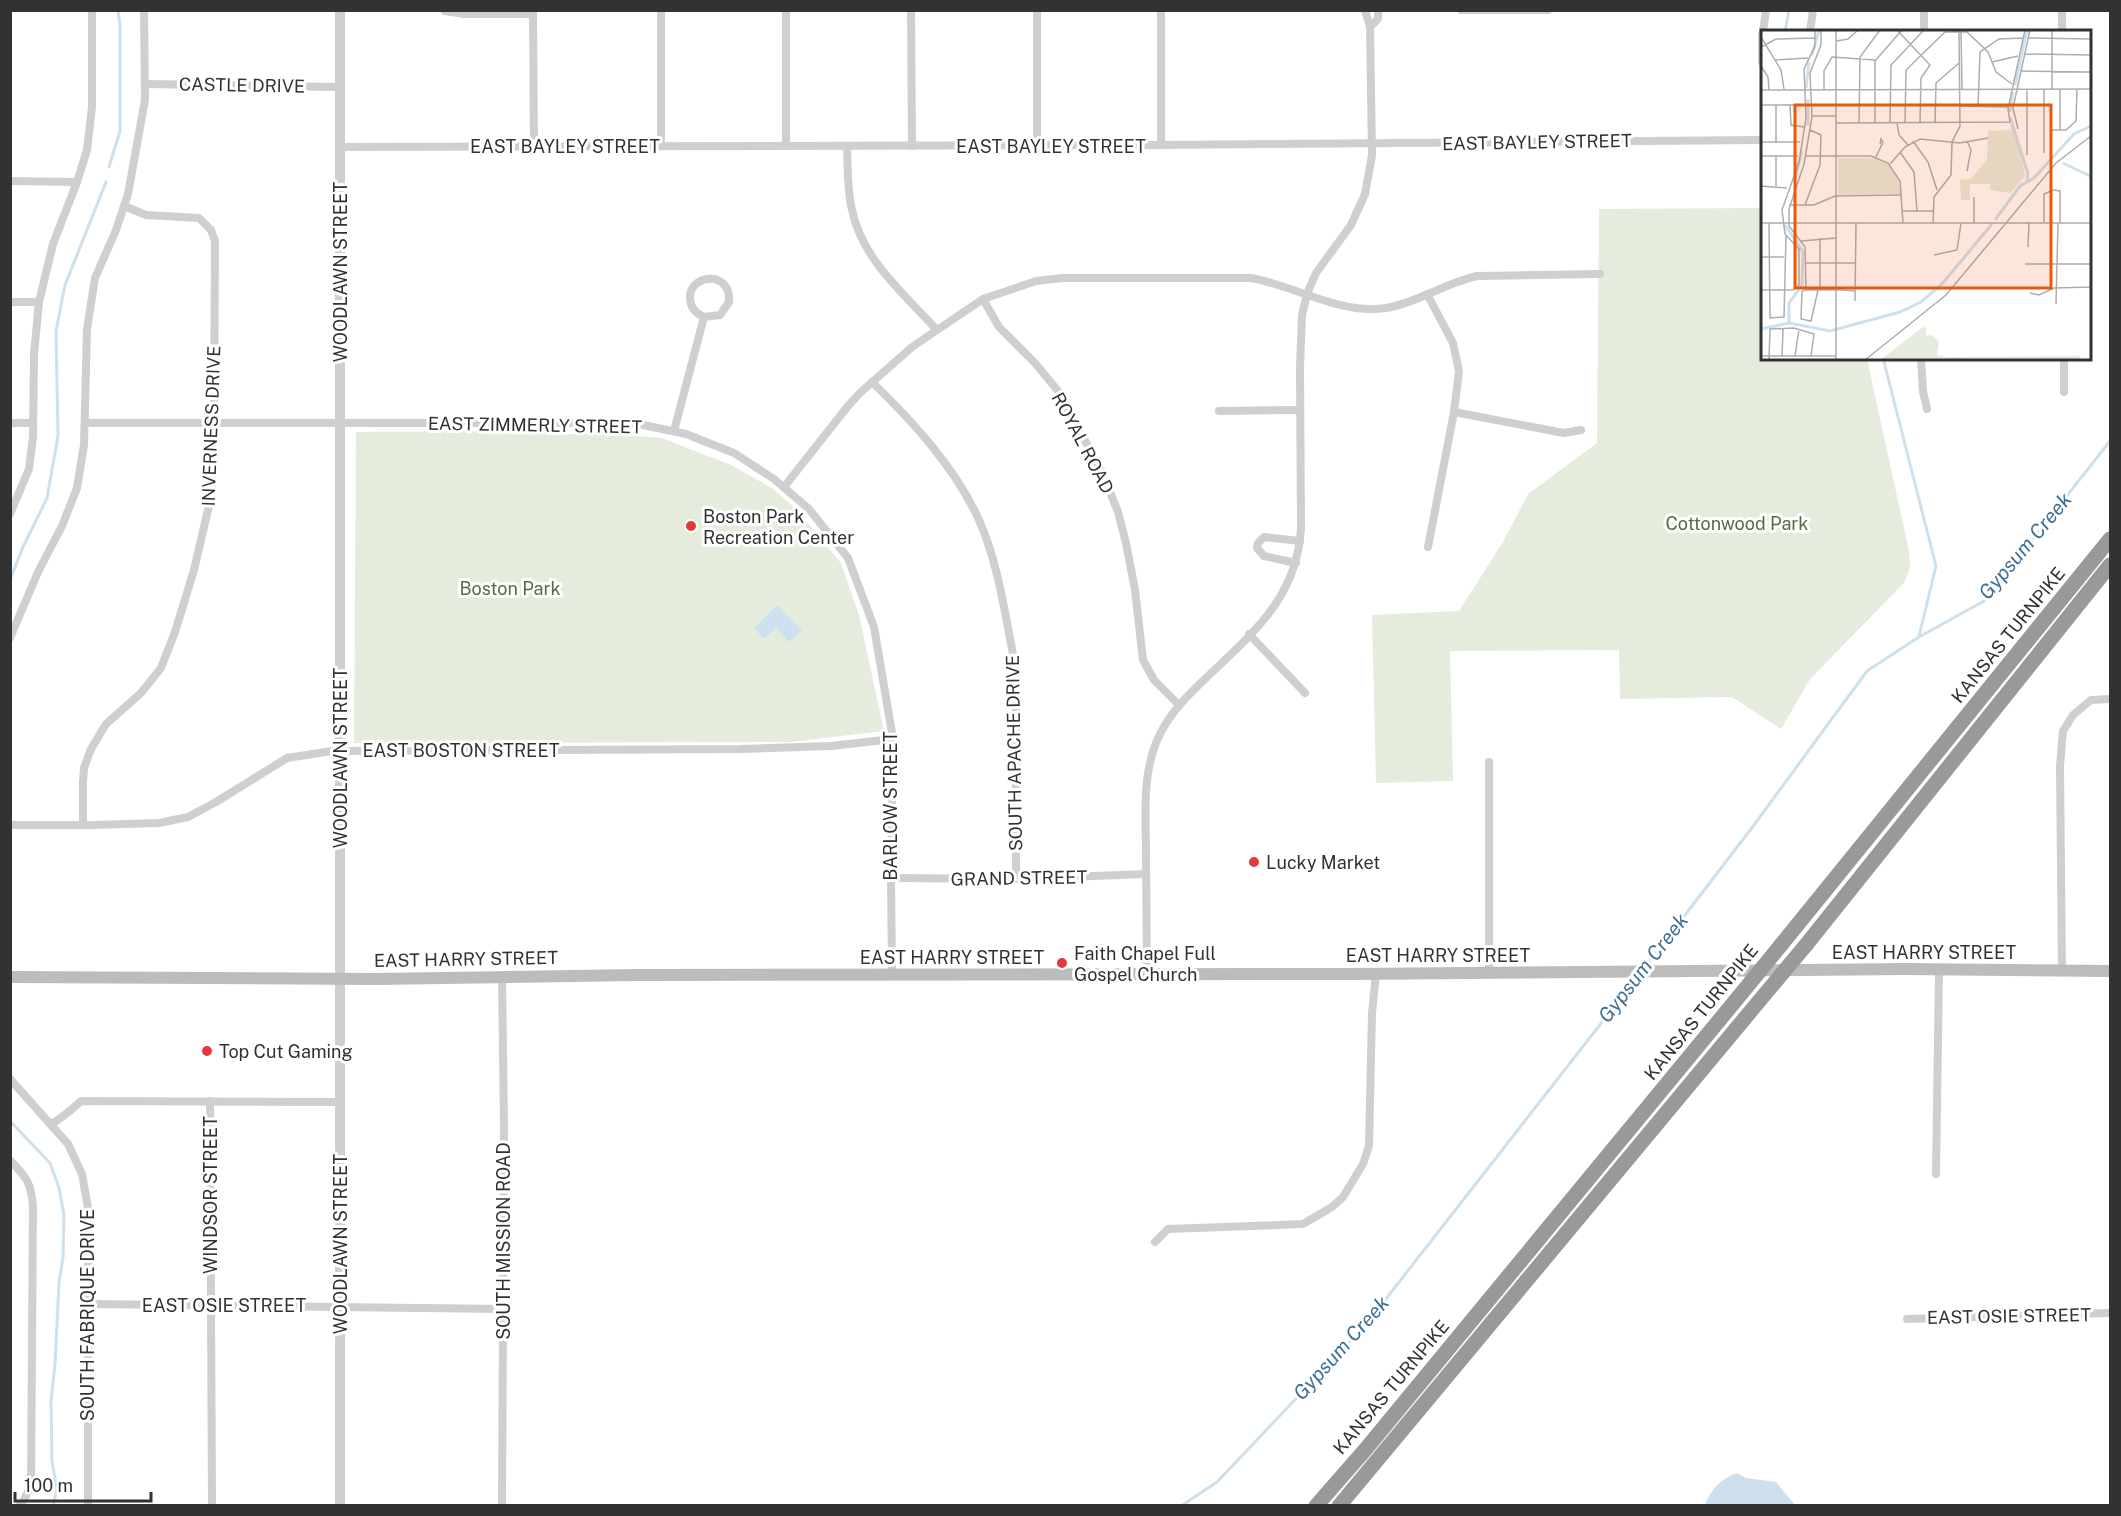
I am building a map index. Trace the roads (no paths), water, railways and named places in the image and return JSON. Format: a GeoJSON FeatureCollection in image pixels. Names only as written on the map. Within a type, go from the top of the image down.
{"type":"FeatureCollection","features":[{"type":"Feature","properties":{"kind":"highway","name":"KANSAS TURNPIKE"},"geometry":{"type":"LineString","coordinates":[[1316,1506],[1365,1450],[1736,1000],[2110,539]]}},
{"type":"Feature","properties":{"kind":"highway","name":"KANSAS TURNPIKE"},"geometry":{"type":"LineString","coordinates":[[1339,1506],[1806,945],[2110,565]]}},
{"type":"Feature","properties":{"kind":"main road","name":"EAST HARRY STREET"},"geometry":{"type":"LineString","coordinates":[[10,976],[340,978],[636,975],[2110,971]]}},
{"type":"Feature","properties":{"kind":"street"},"geometry":{"type":"LineString","coordinates":[[10,514],[29,469],[33,423],[34,354],[39,302],[53,244],[87,150],[92,107],[92,10]]}},
{"type":"Feature","properties":{"kind":"street"},"geometry":{"type":"LineString","coordinates":[[10,638],[38,572],[62,526],[77,488],[84,445],[87,329],[95,278],[128,194],[145,84],[144,10]]}},
{"type":"Feature","properties":{"kind":"street","name":"WOODLAWN STREET"},"geometry":{"type":"LineString","coordinates":[[340,10],[340,1506]]}},
{"type":"Feature","properties":{"kind":"street"},"geometry":{"type":"LineString","coordinates":[[661,10],[661,146]]}},
{"type":"Feature","properties":{"kind":"street"},"geometry":{"type":"LineString","coordinates":[[786,10],[786,146]]}},
{"type":"Feature","properties":{"kind":"street"},"geometry":{"type":"LineString","coordinates":[[911,10],[912,146]]}},
{"type":"Feature","properties":{"kind":"street"},"geometry":{"type":"LineString","coordinates":[[1037,10],[1037,146]]}},
{"type":"Feature","properties":{"kind":"street"},"geometry":{"type":"LineString","coordinates":[[1161,10],[1161,145]]}},
{"type":"Feature","properties":{"kind":"street"},"geometry":{"type":"LineString","coordinates":[[1147,975],[1146,788],[1150,762],[1159,736],[1179,705],[1280,600],[1296,563],[1300,541],[1300,328],[1307,294],[1316,273],[1360,209],[1368,181],[1372,144],[1370,27],[1365,10]]}},
{"type":"Feature","properties":{"kind":"street"},"geometry":{"type":"LineString","coordinates":[[1370,27],[1378,19],[1378,10]]}},
{"type":"Feature","properties":{"kind":"street"},"geometry":{"type":"LineString","coordinates":[[1461,10],[1548,10]]}},
{"type":"Feature","properties":{"kind":"street"},"geometry":{"type":"LineString","coordinates":[[1810,30],[1813,10]]}},
{"type":"Feature","properties":{"kind":"street"},"geometry":{"type":"LineString","coordinates":[[1924,10],[1924,30]]}},
{"type":"Feature","properties":{"kind":"street"},"geometry":{"type":"LineString","coordinates":[[2062,10],[2062,30]]}},
{"type":"Feature","properties":{"kind":"street"},"geometry":{"type":"LineString","coordinates":[[445,11],[464,14],[533,12],[534,147]]}},
{"type":"Feature","properties":{"kind":"street"},"geometry":{"type":"LineString","coordinates":[[1763,30],[1766,11]]}},
{"type":"Feature","properties":{"kind":"street","name":"CASTLE DRIVE"},"geometry":{"type":"LineString","coordinates":[[145,84],[340,87]]}},
{"type":"Feature","properties":{"kind":"street","name":"EAST BAYLEY STREET"},"geometry":{"type":"LineString","coordinates":[[340,147],[1037,146],[1761,140]]}},
{"type":"Feature","properties":{"kind":"street"},"geometry":{"type":"LineString","coordinates":[[847,146],[849,197],[857,228],[890,279],[936,329]]}},
{"type":"Feature","properties":{"kind":"street"},"geometry":{"type":"LineString","coordinates":[[10,181],[77,182]]}},
{"type":"Feature","properties":{"kind":"street","name":"INVERNESS DRIVE"},"geometry":{"type":"LineString","coordinates":[[83,825],[82,782],[91,749],[106,724],[152,681],[161,668],[195,570],[211,497],[214,424],[215,241],[211,230],[200,218],[146,215],[124,206]]}},
{"type":"Feature","properties":{"kind":"street"},"geometry":{"type":"LineString","coordinates":[[784,487],[848,406],[912,347],[983,299],[1036,282],[1089,277],[1251,278],[1346,306],[1372,309],[1402,304],[1461,279],[1477,276],[1600,274]]}},
{"type":"Feature","properties":{"kind":"street"},"geometry":{"type":"LineString","coordinates":[[714,279],[724,284],[728,290],[729,302],[720,315],[704,317],[692,306],[690,295],[699,281],[714,279]]}},
{"type":"Feature","properties":{"kind":"street"},"geometry":{"type":"LineString","coordinates":[[1427,294],[1444,325],[1457,356],[1459,384],[1428,547]]}},
{"type":"Feature","properties":{"kind":"street","name":"ROYAL ROAD"},"geometry":{"type":"LineString","coordinates":[[983,299],[999,327],[1035,363],[1058,391],[1102,471],[1118,512],[1126,543],[1135,590],[1143,660],[1154,680],[1179,705]]}},
{"type":"Feature","properties":{"kind":"street"},"geometry":{"type":"LineString","coordinates":[[10,302],[39,302]]}},
{"type":"Feature","properties":{"kind":"street"},"geometry":{"type":"LineString","coordinates":[[674,431],[704,317]]}},
{"type":"Feature","properties":{"kind":"street"},"geometry":{"type":"LineString","coordinates":[[1921,360],[1923,392],[1927,409]]}},
{"type":"Feature","properties":{"kind":"street"},"geometry":{"type":"LineString","coordinates":[[2064,360],[2064,392]]}},
{"type":"Feature","properties":{"kind":"street","name":"SOUTH APACHE DRIVE"},"geometry":{"type":"LineString","coordinates":[[872,382],[922,435],[955,477],[980,520],[991,552],[1015,664],[1016,879]]}},
{"type":"Feature","properties":{"kind":"street"},"geometry":{"type":"LineString","coordinates":[[1219,411],[1300,410]]}},
{"type":"Feature","properties":{"kind":"street"},"geometry":{"type":"LineString","coordinates":[[1454,412],[1564,433],[1581,430]]}},
{"type":"Feature","properties":{"kind":"street"},"geometry":{"type":"LineString","coordinates":[[10,423],[33,423]]}},
{"type":"Feature","properties":{"kind":"street","name":"EAST ZIMMERLY STREET"},"geometry":{"type":"LineString","coordinates":[[85,423],[634,423],[674,431],[734,453],[784,487]]}},
{"type":"Feature","properties":{"kind":"street","name":"BARLOW STREET"},"geometry":{"type":"LineString","coordinates":[[784,487],[809,509],[848,558],[874,627],[892,739],[892,976]]}},
{"type":"Feature","properties":{"kind":"street"},"geometry":{"type":"LineString","coordinates":[[1296,563],[1264,556],[1257,548],[1260,538],[1264,537],[1300,541]]}},
{"type":"Feature","properties":{"kind":"street"},"geometry":{"type":"LineString","coordinates":[[1249,634],[1305,693]]}},
{"type":"Feature","properties":{"kind":"street"},"geometry":{"type":"LineString","coordinates":[[2062,971],[2060,766],[2063,731],[2073,715],[2091,700],[2110,699]]}},
{"type":"Feature","properties":{"kind":"street","name":"EAST BOSTON STREET"},"geometry":{"type":"LineString","coordinates":[[10,825],[159,823],[188,817],[287,758],[340,750],[741,749],[831,746],[892,739]]}},
{"type":"Feature","properties":{"kind":"street"},"geometry":{"type":"LineString","coordinates":[[1489,762],[1489,974]]}},
{"type":"Feature","properties":{"kind":"street","name":"GRAND STREET"},"geometry":{"type":"LineString","coordinates":[[891,878],[1016,879],[1146,874]]}},
{"type":"Feature","properties":{"kind":"street"},"geometry":{"type":"LineString","coordinates":[[1936,1174],[1939,970]]}},
{"type":"Feature","properties":{"kind":"street"},"geometry":{"type":"LineString","coordinates":[[1155,1242],[1168,1229],[1303,1224],[1332,1208],[1343,1197],[1364,1164],[1369,1146],[1372,1013],[1376,974]]}},
{"type":"Feature","properties":{"kind":"street","name":"SOUTH MISSION ROAD"},"geometry":{"type":"LineString","coordinates":[[502,977],[502,1506]]}},
{"type":"Feature","properties":{"kind":"street","name":"SOUTH FABRIQUE DRIVE"},"geometry":{"type":"LineString","coordinates":[[10,1079],[68,1144],[82,1174],[88,1208],[88,1506]]}},
{"type":"Feature","properties":{"kind":"street"},"geometry":{"type":"LineString","coordinates":[[51,1125],[81,1101],[340,1102]]}},
{"type":"Feature","properties":{"kind":"street","name":"WINDSOR STREET"},"geometry":{"type":"LineString","coordinates":[[210,1101],[212,1506]]}},
{"type":"Feature","properties":{"kind":"street"},"geometry":{"type":"LineString","coordinates":[[10,1160],[27,1178],[31,1188],[33,1206],[31,1485],[19,1506]]}},
{"type":"Feature","properties":{"kind":"street","name":"EAST OSIE STREET"},"geometry":{"type":"LineString","coordinates":[[88,1304],[503,1309]]}},
{"type":"Feature","properties":{"kind":"street","name":"EAST OSIE STREET"},"geometry":{"type":"LineString","coordinates":[[1907,1319],[2110,1313]]}},
{"type":"Feature","properties":{"kind":"water"},"geometry":{"type":"Polygon","coordinates":[[[777,605],[802,630],[789,642],[776,628],[764,639],[754,628],[777,605]]]}},
{"type":"Feature","properties":{"kind":"water"},"geometry":{"type":"Polygon","coordinates":[[[1737,1473],[1746,1478],[1776,1482],[1795,1505],[1705,1505],[1717,1485],[1737,1473]]]}},
{"type":"Feature","properties":{"kind":"waterway"},"geometry":{"type":"LineString","coordinates":[[109,167],[120,131],[118,10]]}},
{"type":"Feature","properties":{"kind":"waterway"},"geometry":{"type":"LineString","coordinates":[[1785,30],[1789,10]]}},
{"type":"Feature","properties":{"kind":"waterway"},"geometry":{"type":"LineString","coordinates":[[10,580],[47,498],[58,436],[56,331],[65,285],[106,182]]}},
{"type":"Feature","properties":{"kind":"waterway"},"geometry":{"type":"LineString","coordinates":[[1884,360],[1936,566],[1919,636]]}},
{"type":"Feature","properties":{"kind":"waterway","name":"Gypsum Creek"},"geometry":{"type":"LineString","coordinates":[[1646,966],[1754,825],[1867,671],[1919,637],[1984,601],[2110,441]]}},
{"type":"Feature","properties":{"kind":"waterway","name":"Gypsum Creek"},"geometry":{"type":"LineString","coordinates":[[1181,1506],[1217,1482],[1364,1327],[1638,976]]}},
{"type":"Feature","properties":{"kind":"waterway"},"geometry":{"type":"LineString","coordinates":[[10,1121],[50,1163],[59,1188],[64,1215],[63,1257],[59,1283],[51,1401],[52,1461],[57,1489],[53,1506]]}},
{"type":"Feature","properties":{"kind":"place","name":"Boston Park Recreation Center"},"geometry":{"type":"Point","coordinates":[691,526]}},
{"type":"Feature","properties":{"kind":"place","name":"Lucky Market"},"geometry":{"type":"Point","coordinates":[1254,862]}},
{"type":"Feature","properties":{"kind":"place","name":"Faith Chapel Full Gospel Church"},"geometry":{"type":"Point","coordinates":[1062,963]}},
{"type":"Feature","properties":{"kind":"place","name":"Top Cut Gaming"},"geometry":{"type":"Point","coordinates":[207,1051]}},
{"type":"Feature","properties":{"kind":"park label","name":"Cottonwood Park"},"geometry":{"type":"Point","coordinates":[1737,523]}},
{"type":"Feature","properties":{"kind":"park label","name":"Boston Park"},"geometry":{"type":"Point","coordinates":[510,588]}}]}
